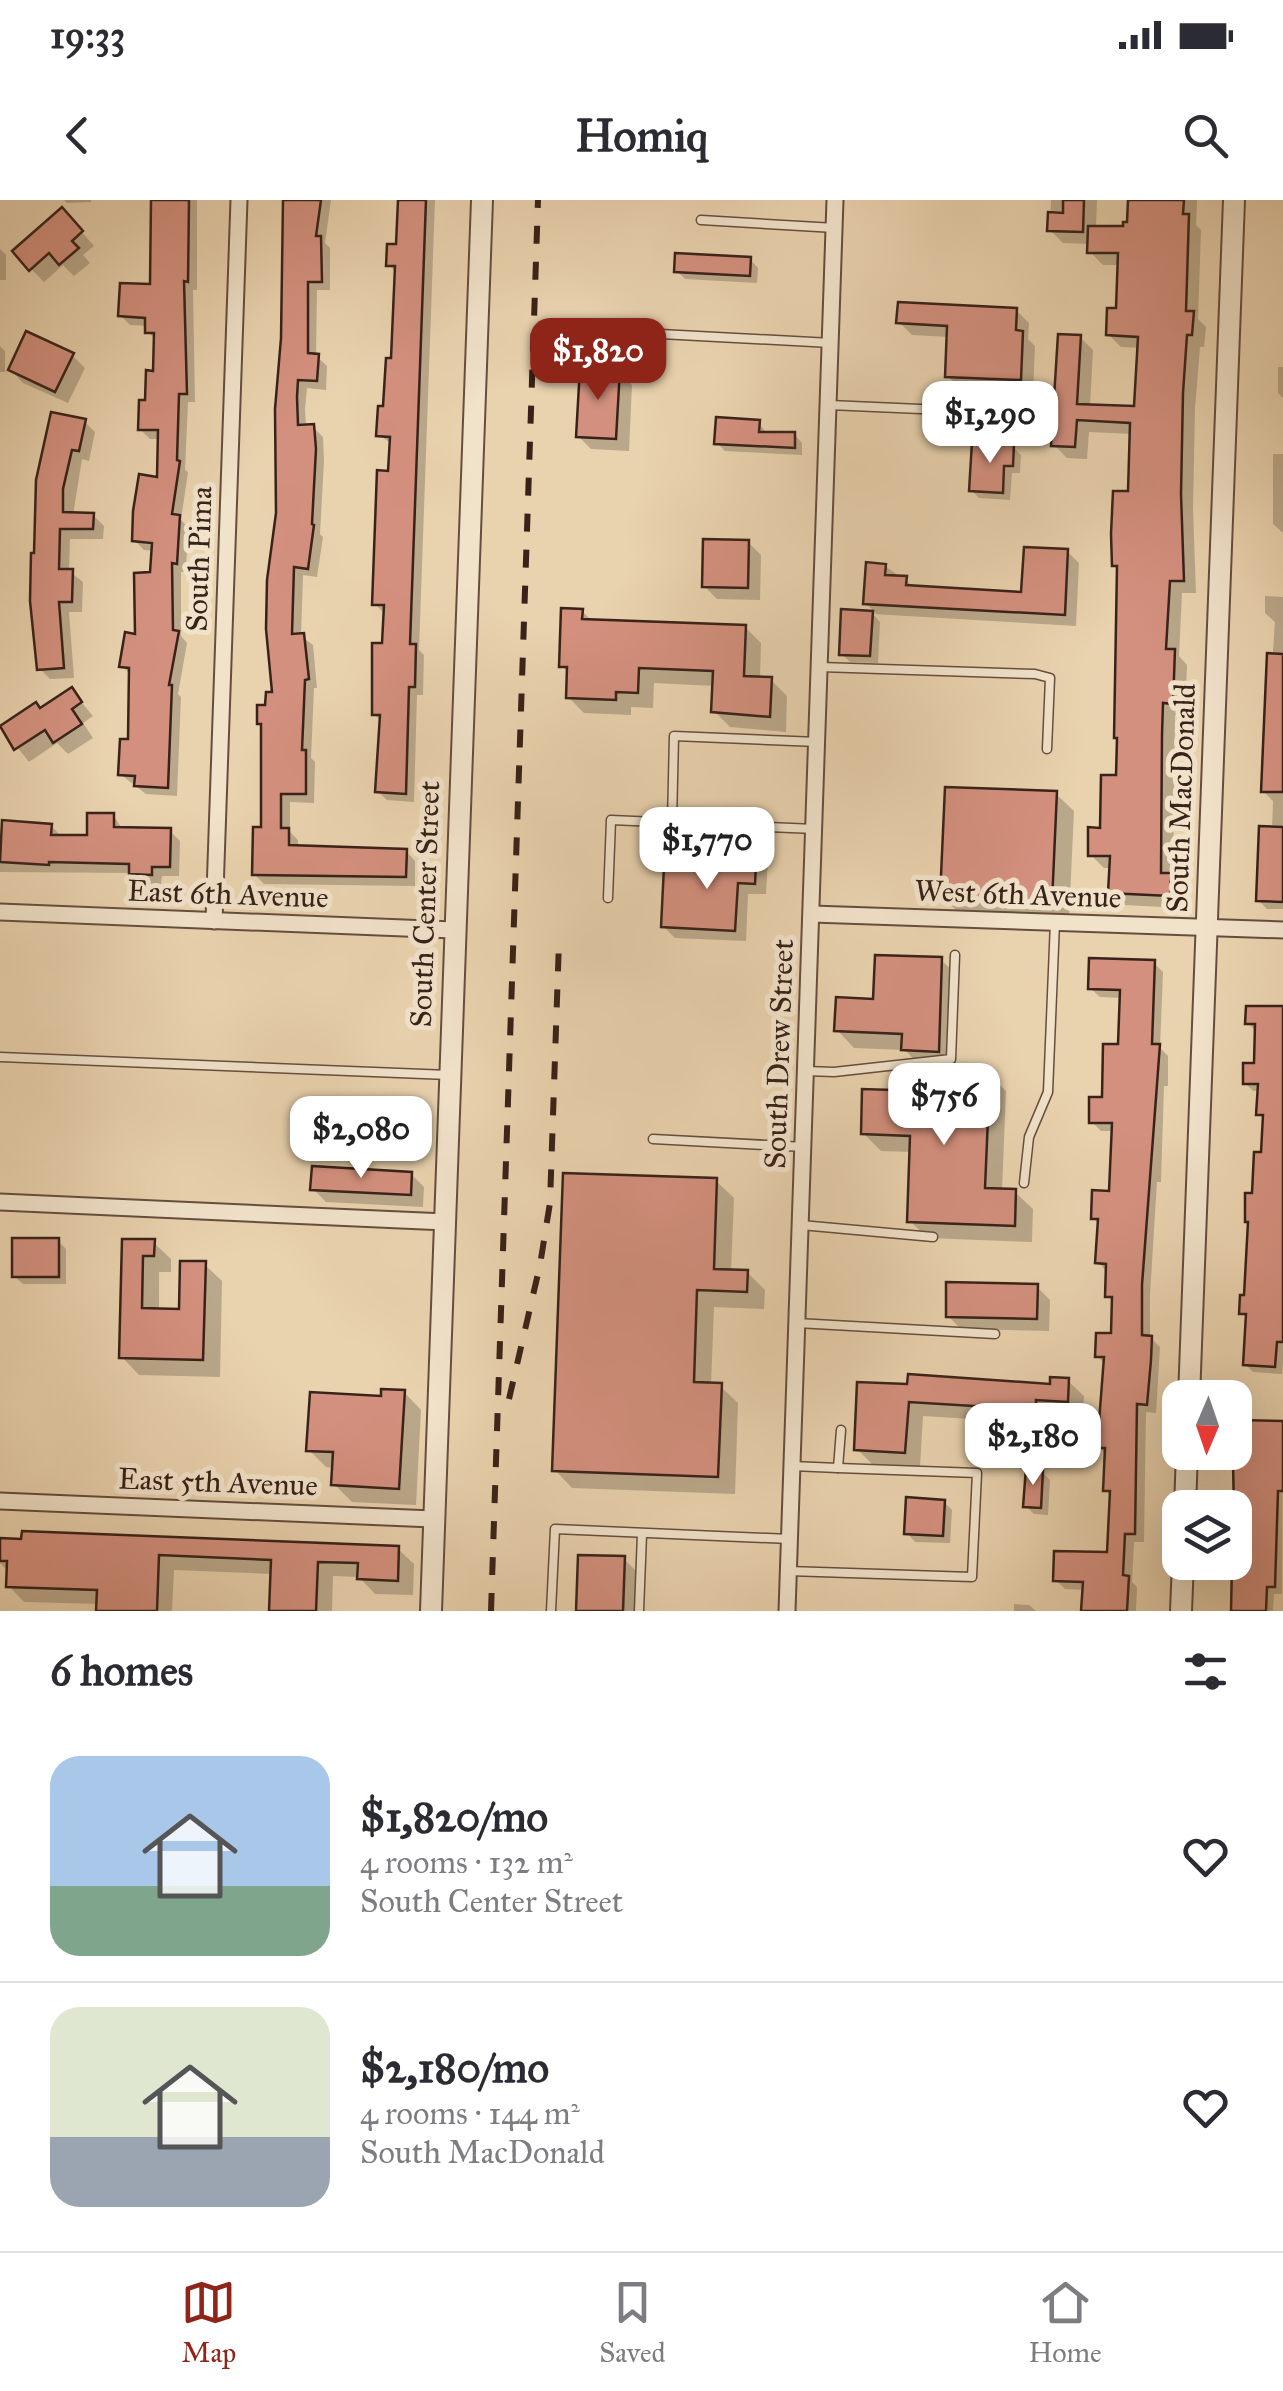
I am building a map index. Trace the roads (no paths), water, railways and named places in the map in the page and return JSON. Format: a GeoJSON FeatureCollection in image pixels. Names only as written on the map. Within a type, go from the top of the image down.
{"type":"FeatureCollection","features":[{"type":"Feature","properties":{"kind":"street","name":"South Pima"},"geometry":{"type":"LineString","coordinates":[[214,920],[239,200]]}},
{"type":"Feature","properties":{"kind":"street","name":"South Center Street"},"geometry":{"type":"LineString","coordinates":[[431,1611],[482,200]]}},
{"type":"Feature","properties":{"kind":"street","name":"South Drew Street"},"geometry":{"type":"LineString","coordinates":[[787,1611],[836,200]]}},
{"type":"Feature","properties":{"kind":"street","name":"South MacDonald"},"geometry":{"type":"LineString","coordinates":[[1190,1380],[1234,200]]}},
{"type":"Feature","properties":{"kind":"street","name":"East 6th Avenue"},"geometry":{"type":"LineString","coordinates":[[0,912],[454,930]]}},
{"type":"Feature","properties":{"kind":"street","name":"West 6th Avenue"},"geometry":{"type":"LineString","coordinates":[[812,914],[1283,930]]}},
{"type":"Feature","properties":{"kind":"street"},"geometry":{"type":"LineString","coordinates":[[0,1202],[446,1222]]}},
{"type":"Feature","properties":{"kind":"street","name":"East 5th Avenue"},"geometry":{"type":"LineString","coordinates":[[0,1501],[434,1519]]}},
{"type":"Feature","properties":{"kind":"street"},"geometry":{"type":"LineString","coordinates":[[1181,1611],[1182,1580]]}},
{"type":"Feature","properties":{"kind":"lane"},"geometry":{"type":"LineString","coordinates":[[701,220],[834,228]]}},
{"type":"Feature","properties":{"kind":"lane"},"geometry":{"type":"LineString","coordinates":[[623,332],[831,343]]}},
{"type":"Feature","properties":{"kind":"lane"},"geometry":{"type":"LineString","coordinates":[[829,405],[989,412]]}},
{"type":"Feature","properties":{"kind":"lane"},"geometry":{"type":"LineString","coordinates":[[820,667],[1035,674],[1050,678],[1047,749]]}},
{"type":"Feature","properties":{"kind":"lane"},"geometry":{"type":"LineString","coordinates":[[672,822],[674,736],[818,742]]}},
{"type":"Feature","properties":{"kind":"lane"},"geometry":{"type":"LineString","coordinates":[[608,898],[611,820],[815,828]]}},
{"type":"Feature","properties":{"kind":"lane"},"geometry":{"type":"LineString","coordinates":[[1024,1183],[1029,1137],[1048,1092],[1055,922]]}},
{"type":"Feature","properties":{"kind":"lane"},"geometry":{"type":"LineString","coordinates":[[806,1071],[834,1072],[950,1059],[955,954]]}},
{"type":"Feature","properties":{"kind":"lane"},"geometry":{"type":"LineString","coordinates":[[0,1057],[449,1076]]}},
{"type":"Feature","properties":{"kind":"lane"},"geometry":{"type":"LineString","coordinates":[[652,1139],[804,1148]]}},
{"type":"Feature","properties":{"kind":"lane"},"geometry":{"type":"LineString","coordinates":[[801,1225],[933,1237]]}},
{"type":"Feature","properties":{"kind":"lane"},"geometry":{"type":"LineString","coordinates":[[798,1323],[995,1334]]}},
{"type":"Feature","properties":{"kind":"lane"},"geometry":{"type":"LineString","coordinates":[[838,1468],[841,1430]]}},
{"type":"Feature","properties":{"kind":"lane"},"geometry":{"type":"LineString","coordinates":[[788,1571],[972,1577],[976,1474],[792,1466]]}},
{"type":"Feature","properties":{"kind":"lane"},"geometry":{"type":"LineString","coordinates":[[552,1611],[555,1529],[790,1539]]}},
{"type":"Feature","properties":{"kind":"lane"},"geometry":{"type":"LineString","coordinates":[[639,1611],[642,1534]]}},
{"type":"Feature","properties":{"kind":"railway"},"geometry":{"type":"LineString","coordinates":[[491,1611],[538,200]]}},
{"type":"Feature","properties":{"kind":"railway"},"geometry":{"type":"LineString","coordinates":[[509,1399],[550,1203],[559,941]]}}]}
